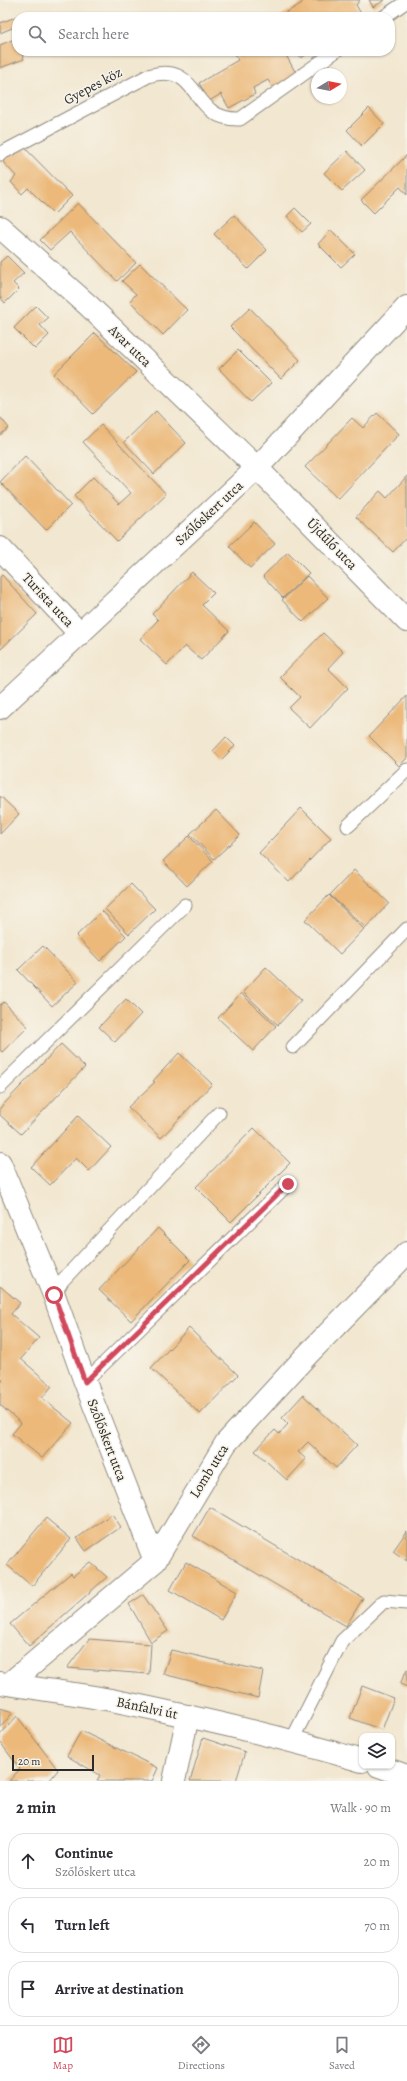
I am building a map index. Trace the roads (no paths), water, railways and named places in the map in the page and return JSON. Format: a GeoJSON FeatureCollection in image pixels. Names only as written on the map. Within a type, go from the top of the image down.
{"type":"FeatureCollection","features":[{"type":"Feature","properties":{"kind":"street","name":"Avar utca"},"geometry":{"type":"LineString","coordinates":[[0,227],[89,306],[257,468]]}},
{"type":"Feature","properties":{"kind":"street","name":"Szőlőskert utca"},"geometry":{"type":"LineString","coordinates":[[0,708],[257,468],[407,307]]}},
{"type":"Feature","properties":{"kind":"street","name":"Újdűlő utca"},"geometry":{"type":"LineString","coordinates":[[257,468],[407,621]]}},
{"type":"Feature","properties":{"kind":"street","name":"Turista utca"},"geometry":{"type":"LineString","coordinates":[[0,548],[80,634]]}},
{"type":"Feature","properties":{"kind":"street","name":"Szőlőskert utca"},"geometry":{"type":"LineString","coordinates":[[0,1163],[54,1295],[85,1382],[155,1561]]}},
{"type":"Feature","properties":{"kind":"street","name":"Lomb utca"},"geometry":{"type":"LineString","coordinates":[[5,1683],[155,1561],[226,1443],[307,1355],[407,1253]]}},
{"type":"Feature","properties":{"kind":"street","name":"Bánfalvi út"},"geometry":{"type":"LineString","coordinates":[[5,1683],[110,1700],[188,1716],[292,1740],[359,1760]]}},
{"type":"Feature","properties":{"kind":"street"},"geometry":{"type":"LineString","coordinates":[[174,1781],[188,1716]]}},
{"type":"Feature","properties":{"kind":"street"},"geometry":{"type":"LineString","coordinates":[[387,1769],[407,1776]]}},
{"type":"Feature","properties":{"kind":"lane"},"geometry":{"type":"LineString","coordinates":[[392,12],[407,2]]}},
{"type":"Feature","properties":{"kind":"lane","name":"Gyepes köz"},"geometry":{"type":"LineString","coordinates":[[0,154],[158,72],[170,72],[182,78],[211,112],[229,120],[240,119],[329,56]]}},
{"type":"Feature","properties":{"kind":"lane"},"geometry":{"type":"LineString","coordinates":[[348,826],[407,770]]}},
{"type":"Feature","properties":{"kind":"lane"},"geometry":{"type":"LineString","coordinates":[[0,1087],[185,905]]}},
{"type":"Feature","properties":{"kind":"lane"},"geometry":{"type":"LineString","coordinates":[[293,1047],[407,928]]}},
{"type":"Feature","properties":{"kind":"lane"},"geometry":{"type":"LineString","coordinates":[[54,1295],[62,1281],[219,1113]]}},
{"type":"Feature","properties":{"kind":"lane"},"geometry":{"type":"LineString","coordinates":[[85,1382],[288,1184]]}},
{"type":"Feature","properties":{"kind":"lane"},"geometry":{"type":"LineString","coordinates":[[292,1740],[342,1641],[384,1601],[407,1603]]}}]}
